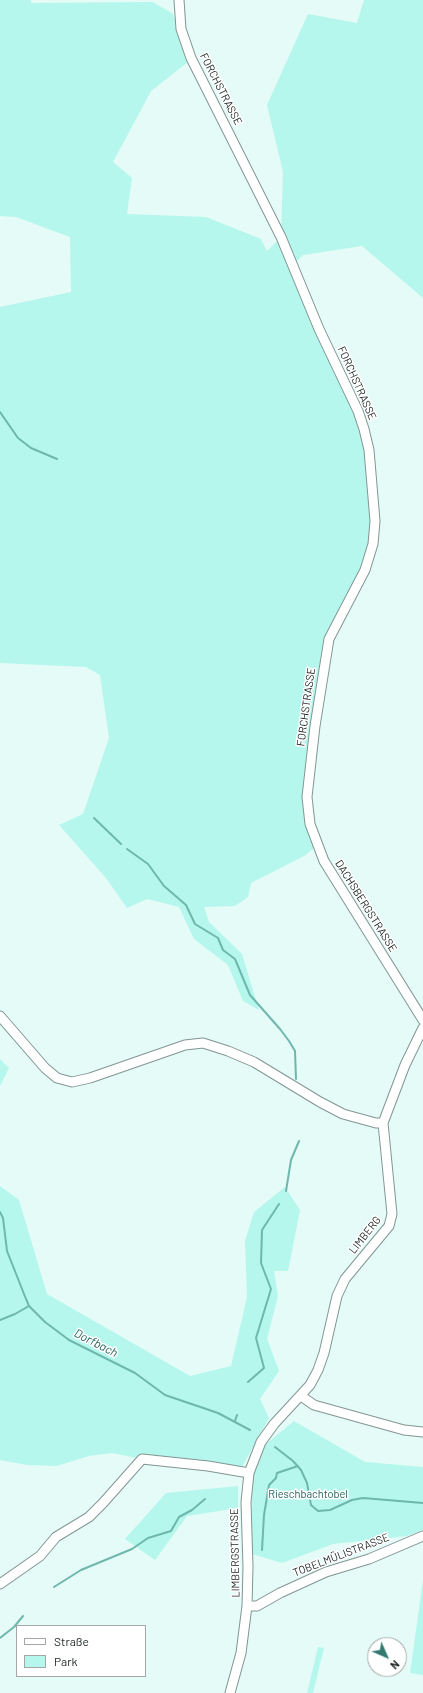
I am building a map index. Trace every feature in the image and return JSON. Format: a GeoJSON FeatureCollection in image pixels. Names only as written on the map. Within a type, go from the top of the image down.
{"type":"FeatureCollection","features":[{"type":"Feature","properties":{"kind":"street","name":"FORCHSTRASSE"},"geometry":{"type":"LineString","coordinates":[[179,0],[181,29],[191,58],[281,237],[318,329],[358,411],[369,450],[375,521],[373,544],[365,570],[329,639],[315,726],[307,797]]}},
{"type":"Feature","properties":{"kind":"street","name":"DACHSBERGSTRASSE"},"geometry":{"type":"LineString","coordinates":[[307,797],[310,824],[324,861],[423,1020]]}},
{"type":"Feature","properties":{"kind":"street"},"geometry":{"type":"LineString","coordinates":[[0,1016],[45,1068],[57,1078],[72,1082],[90,1078],[185,1045],[203,1043],[228,1051],[254,1062],[320,1102],[343,1114],[376,1123],[383,1123]]}},
{"type":"Feature","properties":{"kind":"street","name":"LIMBERG"},"geometry":{"type":"LineString","coordinates":[[279,1419],[310,1385],[318,1370],[324,1353],[337,1296],[345,1280],[384,1233],[392,1220],[383,1123],[405,1065],[423,1028]]}},
{"type":"Feature","properties":{"kind":"street"},"geometry":{"type":"LineString","coordinates":[[301,1396],[314,1405],[329,1410],[404,1430],[423,1432]]}},
{"type":"Feature","properties":{"kind":"street","name":"LIMBERGSTRASSE"},"geometry":{"type":"LineString","coordinates":[[230,1693],[241,1653],[247,1606],[248,1567],[246,1502],[249,1473],[261,1442],[279,1419]]}},
{"type":"Feature","properties":{"kind":"street"},"geometry":{"type":"LineString","coordinates":[[0,1584],[40,1556],[56,1537],[89,1517],[104,1503],[142,1459],[208,1466],[249,1473]]}},
{"type":"Feature","properties":{"kind":"street","name":"TOBELMÜLISTRASSE"},"geometry":{"type":"LineString","coordinates":[[247,1606],[257,1606],[280,1593],[326,1572],[369,1559],[423,1536]]}},
{"type":"Feature","properties":{"kind":"green space"},"geometry":{"type":"Polygon","coordinates":[[[0,0],[31,0],[31,3],[153,2],[173,14],[188,62],[151,91],[113,162],[132,178],[127,214],[206,217],[261,239],[267,251],[281,237],[283,172],[267,105],[308,14],[357,23],[364,0],[423,0],[423,298],[362,246],[303,255],[293,265],[369,450],[373,544],[326,662],[307,797],[318,845],[304,856],[251,883],[248,897],[235,906],[204,907],[209,922],[242,954],[259,1010],[243,1001],[228,965],[194,939],[179,907],[147,899],[127,908],[106,878],[59,825],[83,814],[109,738],[100,675],[86,667],[0,663],[0,307],[71,292],[70,237],[16,217],[0,216],[0,0]]]}},
{"type":"Feature","properties":{"kind":"green space"},"geometry":{"type":"Polygon","coordinates":[[[0,1059],[9,1068],[0,1086],[0,1059]]]}},
{"type":"Feature","properties":{"kind":"green space"},"geometry":{"type":"Polygon","coordinates":[[[0,1186],[19,1200],[47,1294],[190,1376],[231,1366],[247,1297],[245,1241],[254,1212],[285,1187],[300,1210],[288,1271],[274,1271],[278,1296],[267,1339],[279,1371],[260,1399],[269,1418],[242,1467],[208,1466],[142,1459],[112,1453],[89,1456],[57,1466],[27,1465],[0,1460],[0,1186]]]}},
{"type":"Feature","properties":{"kind":"green space","name":"Rieschbachtobel"},"geometry":{"type":"Polygon","coordinates":[[[294,1421],[365,1462],[423,1467],[423,1530],[407,1536],[333,1544],[282,1563],[252,1554],[252,1475],[266,1444],[294,1421]]]}},
{"type":"Feature","properties":{"kind":"green space"},"geometry":{"type":"Polygon","coordinates":[[[238,1486],[238,1508],[187,1516],[155,1560],[125,1539],[166,1493],[238,1486]]]}},
{"type":"Feature","properties":{"kind":"green space"},"geometry":{"type":"Polygon","coordinates":[[[423,1580],[423,1675],[410,1673],[423,1580]]]}},
{"type":"Feature","properties":{"kind":"green space"},"geometry":{"type":"Polygon","coordinates":[[[318,1647],[324,1648],[313,1693],[307,1693],[318,1647]]]}},
{"type":"Feature","properties":{"kind":"waterway"},"geometry":{"type":"LineString","coordinates":[[0,412],[18,438],[31,448],[57,459]]}},
{"type":"Feature","properties":{"kind":"waterway"},"geometry":{"type":"LineString","coordinates":[[94,818],[121,844]]}},
{"type":"Feature","properties":{"kind":"waterway"},"geometry":{"type":"LineString","coordinates":[[127,849],[148,864],[164,886],[186,905],[195,924],[218,938],[223,950],[235,959],[250,995],[280,1029],[295,1051],[296,1079]]}},
{"type":"Feature","properties":{"kind":"waterway"},"geometry":{"type":"LineString","coordinates":[[286,1191],[291,1160],[299,1141]]}},
{"type":"Feature","properties":{"kind":"waterway"},"geometry":{"type":"LineString","coordinates":[[248,1382],[264,1368],[256,1338],[271,1289],[261,1263],[262,1230],[279,1204]]}},
{"type":"Feature","properties":{"kind":"waterway","name":"Dorfbach"},"geometry":{"type":"LineString","coordinates":[[0,1212],[3,1218],[7,1251],[24,1294],[29,1306],[45,1322],[69,1340],[135,1373],[165,1395],[218,1413],[250,1430]]}},
{"type":"Feature","properties":{"kind":"waterway"},"geometry":{"type":"LineString","coordinates":[[0,1320],[29,1306]]}},
{"type":"Feature","properties":{"kind":"waterway"},"geometry":{"type":"LineString","coordinates":[[235,1421],[237,1415]]}},
{"type":"Feature","properties":{"kind":"waterway","name":"Dorfbach"},"geometry":{"type":"LineString","coordinates":[[275,1447],[293,1461],[301,1470],[307,1483],[311,1505],[318,1511],[330,1510],[352,1500],[363,1498],[423,1503]]}},
{"type":"Feature","properties":{"kind":"waterway"},"geometry":{"type":"LineString","coordinates":[[262,1550],[264,1515],[269,1485],[276,1478],[277,1473],[298,1466]]}},
{"type":"Feature","properties":{"kind":"waterway"},"geometry":{"type":"LineString","coordinates":[[54,1587],[81,1570],[132,1549],[148,1538],[171,1531],[179,1517],[192,1510],[205,1499]]}},
{"type":"Feature","properties":{"kind":"waterway"},"geometry":{"type":"LineString","coordinates":[[0,1638],[14,1627],[23,1616]]}}]}
